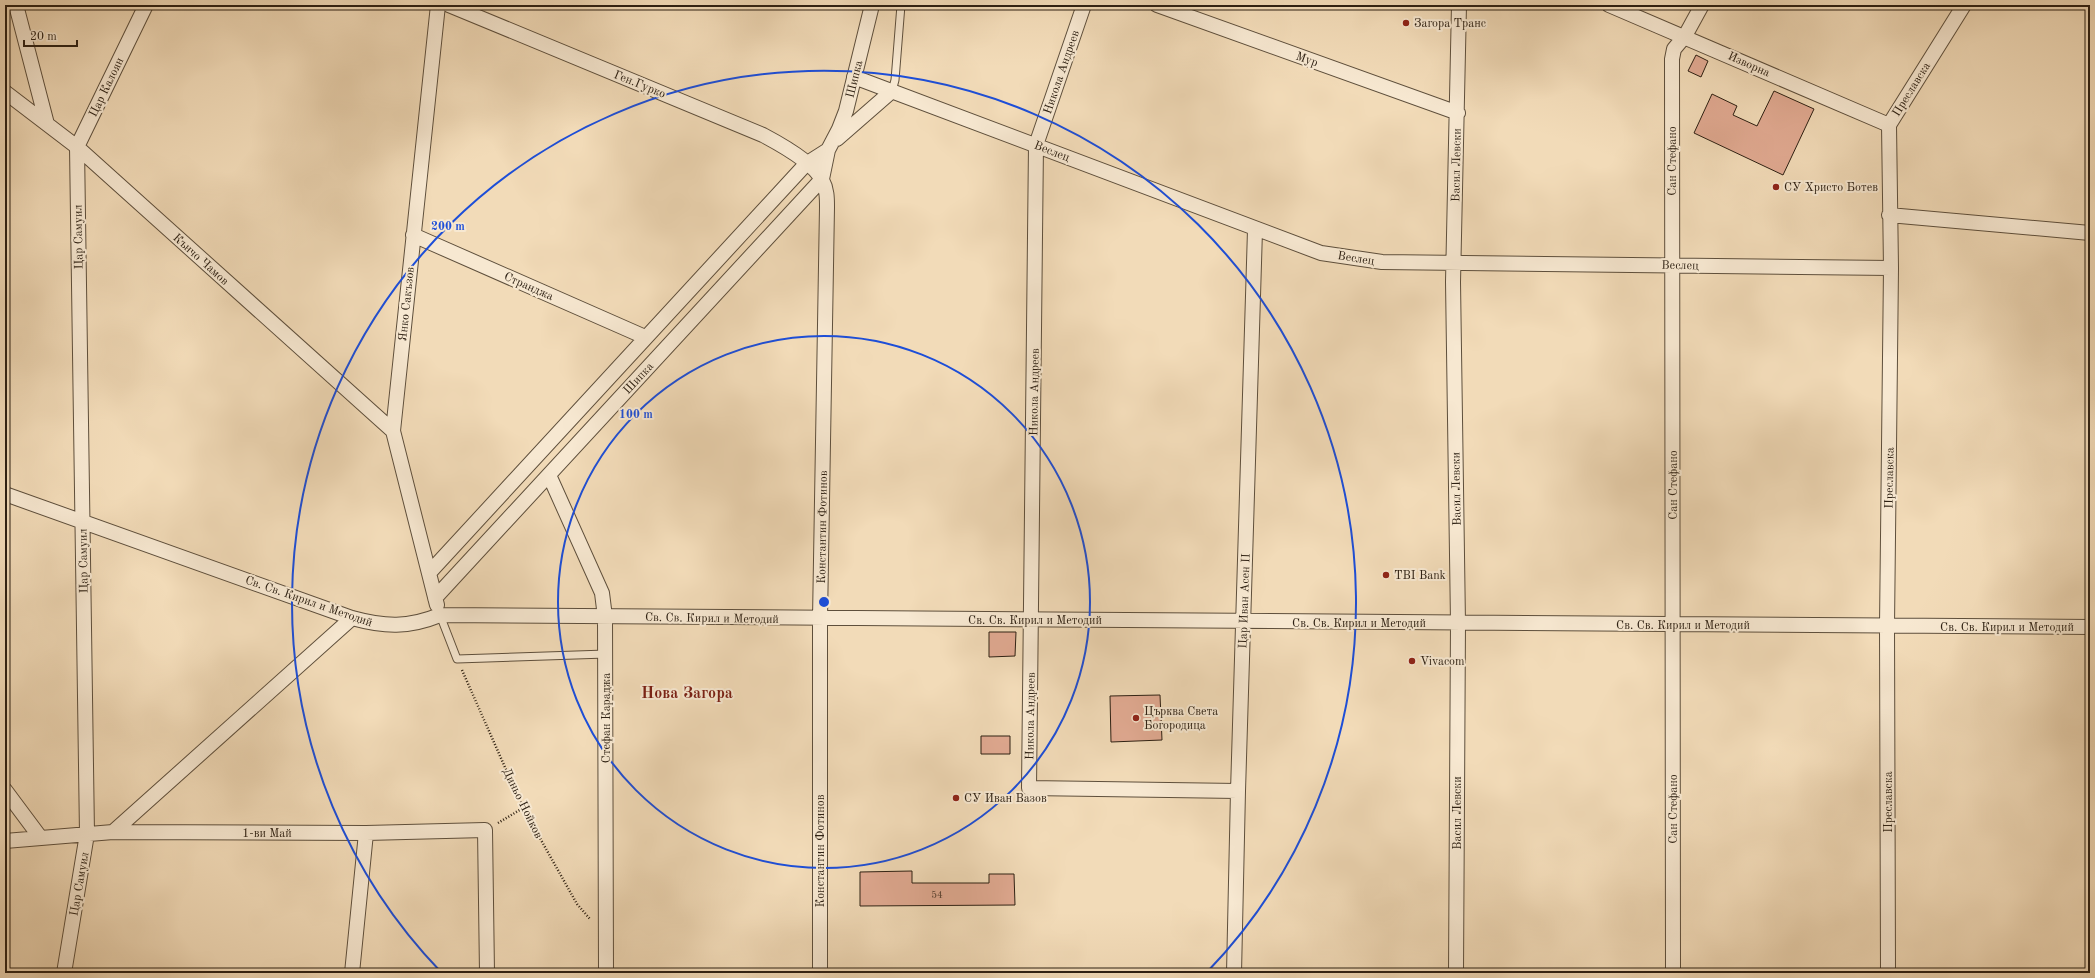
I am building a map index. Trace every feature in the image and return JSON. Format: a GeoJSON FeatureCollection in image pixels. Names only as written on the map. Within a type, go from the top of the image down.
{"type":"FeatureCollection","features":[{"type":"Feature","properties":{"kind":"street"},"geometry":{"type":"LineString","coordinates":[[16,5],[47,124]]}},
{"type":"Feature","properties":{"kind":"street","name":"Цар Калоян"},"geometry":{"type":"LineString","coordinates":[[77,147],[146,5]]}},
{"type":"Feature","properties":{"kind":"street","name":"Янко Сакъзов"},"geometry":{"type":"LineString","coordinates":[[435,598],[393,431],[438,5]]}},
{"type":"Feature","properties":{"kind":"street","name":"Ген.Гурко"},"geometry":{"type":"LineString","coordinates":[[449,5],[763,135],[777,142],[822,178]]}},
{"type":"Feature","properties":{"kind":"street","name":"Шипка"},"geometry":{"type":"LineString","coordinates":[[435,598],[822,178],[831,146],[843,120],[872,5]]}},
{"type":"Feature","properties":{"kind":"street","name":"Никола Андреев"},"geometry":{"type":"LineString","coordinates":[[1084,5],[1036,145],[1029,788],[1238,792]]}},
{"type":"Feature","properties":{"kind":"street","name":"Мур"},"geometry":{"type":"LineString","coordinates":[[1157,5],[1458,113]]}},
{"type":"Feature","properties":{"kind":"street","name":"Васил Левски"},"geometry":{"type":"LineString","coordinates":[[1456,973],[1458,623],[1454,263],[1459,5]]}},
{"type":"Feature","properties":{"kind":"street","name":"Изворна"},"geometry":{"type":"LineString","coordinates":[[1609,5],[1685,36],[1888,125]]}},
{"type":"Feature","properties":{"kind":"street","name":"Сан Стефано"},"geometry":{"type":"LineString","coordinates":[[1673,973],[1672,59],[1674,49],[1685,36],[1702,5]]}},
{"type":"Feature","properties":{"kind":"street","name":"Преславска"},"geometry":{"type":"LineString","coordinates":[[1888,973],[1887,626],[1891,268],[1888,125],[1964,5]]}},
{"type":"Feature","properties":{"kind":"street","name":"Веслец"},"geometry":{"type":"LineString","coordinates":[[854,77],[1036,145],[1255,230],[1321,253],[1382,262],[1891,268]]}},
{"type":"Feature","properties":{"kind":"street"},"geometry":{"type":"LineString","coordinates":[[831,146],[892,91]]}},
{"type":"Feature","properties":{"kind":"street","name":"Кънчо Чамов"},"geometry":{"type":"LineString","coordinates":[[5,92],[77,147],[393,431]]}},
{"type":"Feature","properties":{"kind":"street","name":"Шипка"},"geometry":{"type":"LineString","coordinates":[[429,573],[806,164],[831,146]]}},
{"type":"Feature","properties":{"kind":"street","name":"Цар Самуил"},"geometry":{"type":"LineString","coordinates":[[64,973],[88,834],[77,147]]}},
{"type":"Feature","properties":{"kind":"street","name":"Константин Фотинов"},"geometry":{"type":"LineString","coordinates":[[820,973],[820,619],[828,197],[822,178]]}},
{"type":"Feature","properties":{"kind":"street"},"geometry":{"type":"LineString","coordinates":[[1889,215],[2090,233]]}},
{"type":"Feature","properties":{"kind":"street","name":"Цар Иван Асен II"},"geometry":{"type":"LineString","coordinates":[[1234,973],[1255,230]]}},
{"type":"Feature","properties":{"kind":"street","name":"Странджа"},"geometry":{"type":"LineString","coordinates":[[413,235],[645,337]]}},
{"type":"Feature","properties":{"kind":"street","name":"Стефан Караджа"},"geometry":{"type":"LineString","coordinates":[[549,475],[602,593],[605,617],[606,973]]}},
{"type":"Feature","properties":{"kind":"street","name":"Св. Св. Кирил и Методий"},"geometry":{"type":"LineString","coordinates":[[5,494],[352,618],[374,624],[397,626],[420,623],[440,615],[820,619],[2090,627]]}},
{"type":"Feature","properties":{"kind":"street"},"geometry":{"type":"LineString","coordinates":[[435,598],[440,615]]}},
{"type":"Feature","properties":{"kind":"street"},"geometry":{"type":"LineString","coordinates":[[113,832],[352,618]]}},
{"type":"Feature","properties":{"kind":"street"},"geometry":{"type":"LineString","coordinates":[[5,790],[40,837]]}},
{"type":"Feature","properties":{"kind":"street"},"geometry":{"type":"LineString","coordinates":[[485,830],[487,973]]}},
{"type":"Feature","properties":{"kind":"street","name":"1-ви Май"},"geometry":{"type":"LineString","coordinates":[[5,841],[113,832],[366,833],[485,830]]}},
{"type":"Feature","properties":{"kind":"street"},"geometry":{"type":"LineString","coordinates":[[352,973],[366,833]]}},
{"type":"Feature","properties":{"kind":"lane"},"geometry":{"type":"LineString","coordinates":[[892,91],[895,80],[901,5]]}},
{"type":"Feature","properties":{"kind":"lane"},"geometry":{"type":"LineString","coordinates":[[440,615],[457,659],[606,654]]}},
{"type":"Feature","properties":{"kind":"path","name":"Диньо Нойков"},"geometry":{"type":"LineString","coordinates":[[457,659],[523,808],[577,904],[606,936]]}},
{"type":"Feature","properties":{"kind":"path"},"geometry":{"type":"LineString","coordinates":[[485,830],[523,808]]}},
{"type":"Feature","properties":{"kind":"building"},"geometry":{"type":"Polygon","coordinates":[[[1696,55],[1708,61],[1701,77],[1688,71],[1696,55]]]}},
{"type":"Feature","properties":{"kind":"building"},"geometry":{"type":"Polygon","coordinates":[[[1774,91],[1814,109],[1783,175],[1694,133],[1712,94],[1737,106],[1733,115],[1757,126],[1774,91]]]}},
{"type":"Feature","properties":{"kind":"building"},"geometry":{"type":"Polygon","coordinates":[[[989,632],[1016,632],[1015,656],[989,657],[989,632]]]}},
{"type":"Feature","properties":{"kind":"building","name":"Църква Света Богородица"},"geometry":{"type":"Polygon","coordinates":[[[1160,695],[1162,740],[1111,742],[1110,696],[1160,695]]]}},
{"type":"Feature","properties":{"kind":"building"},"geometry":{"type":"Polygon","coordinates":[[[981,736],[1010,736],[1010,754],[981,754],[981,736]]]}},
{"type":"Feature","properties":{"kind":"building"},"geometry":{"type":"Polygon","coordinates":[[[912,871],[912,883],[989,883],[989,874],[1014,874],[1015,905],[860,906],[860,872],[912,871]]]}},
{"type":"Feature","properties":{"kind":"place","name":"Загора Транс"},"geometry":{"type":"Point","coordinates":[1406,23]}},
{"type":"Feature","properties":{"kind":"place","name":"СУ Христо Ботев"},"geometry":{"type":"Point","coordinates":[1776,187]}},
{"type":"Feature","properties":{"kind":"place","name":"TBI Bank"},"geometry":{"type":"Point","coordinates":[1386,575]}},
{"type":"Feature","properties":{"kind":"place","name":"Vivacom"},"geometry":{"type":"Point","coordinates":[1412,661]}},
{"type":"Feature","properties":{"kind":"place","name":"Църква Света Богородица"},"geometry":{"type":"Point","coordinates":[1136,718]}},
{"type":"Feature","properties":{"kind":"place","name":"СУ Иван Вазов"},"geometry":{"type":"Point","coordinates":[956,798]}},
{"type":"Feature","properties":{"kind":"district","name":"Нова Загора"},"geometry":{"type":"Point","coordinates":[687,692]}}]}
